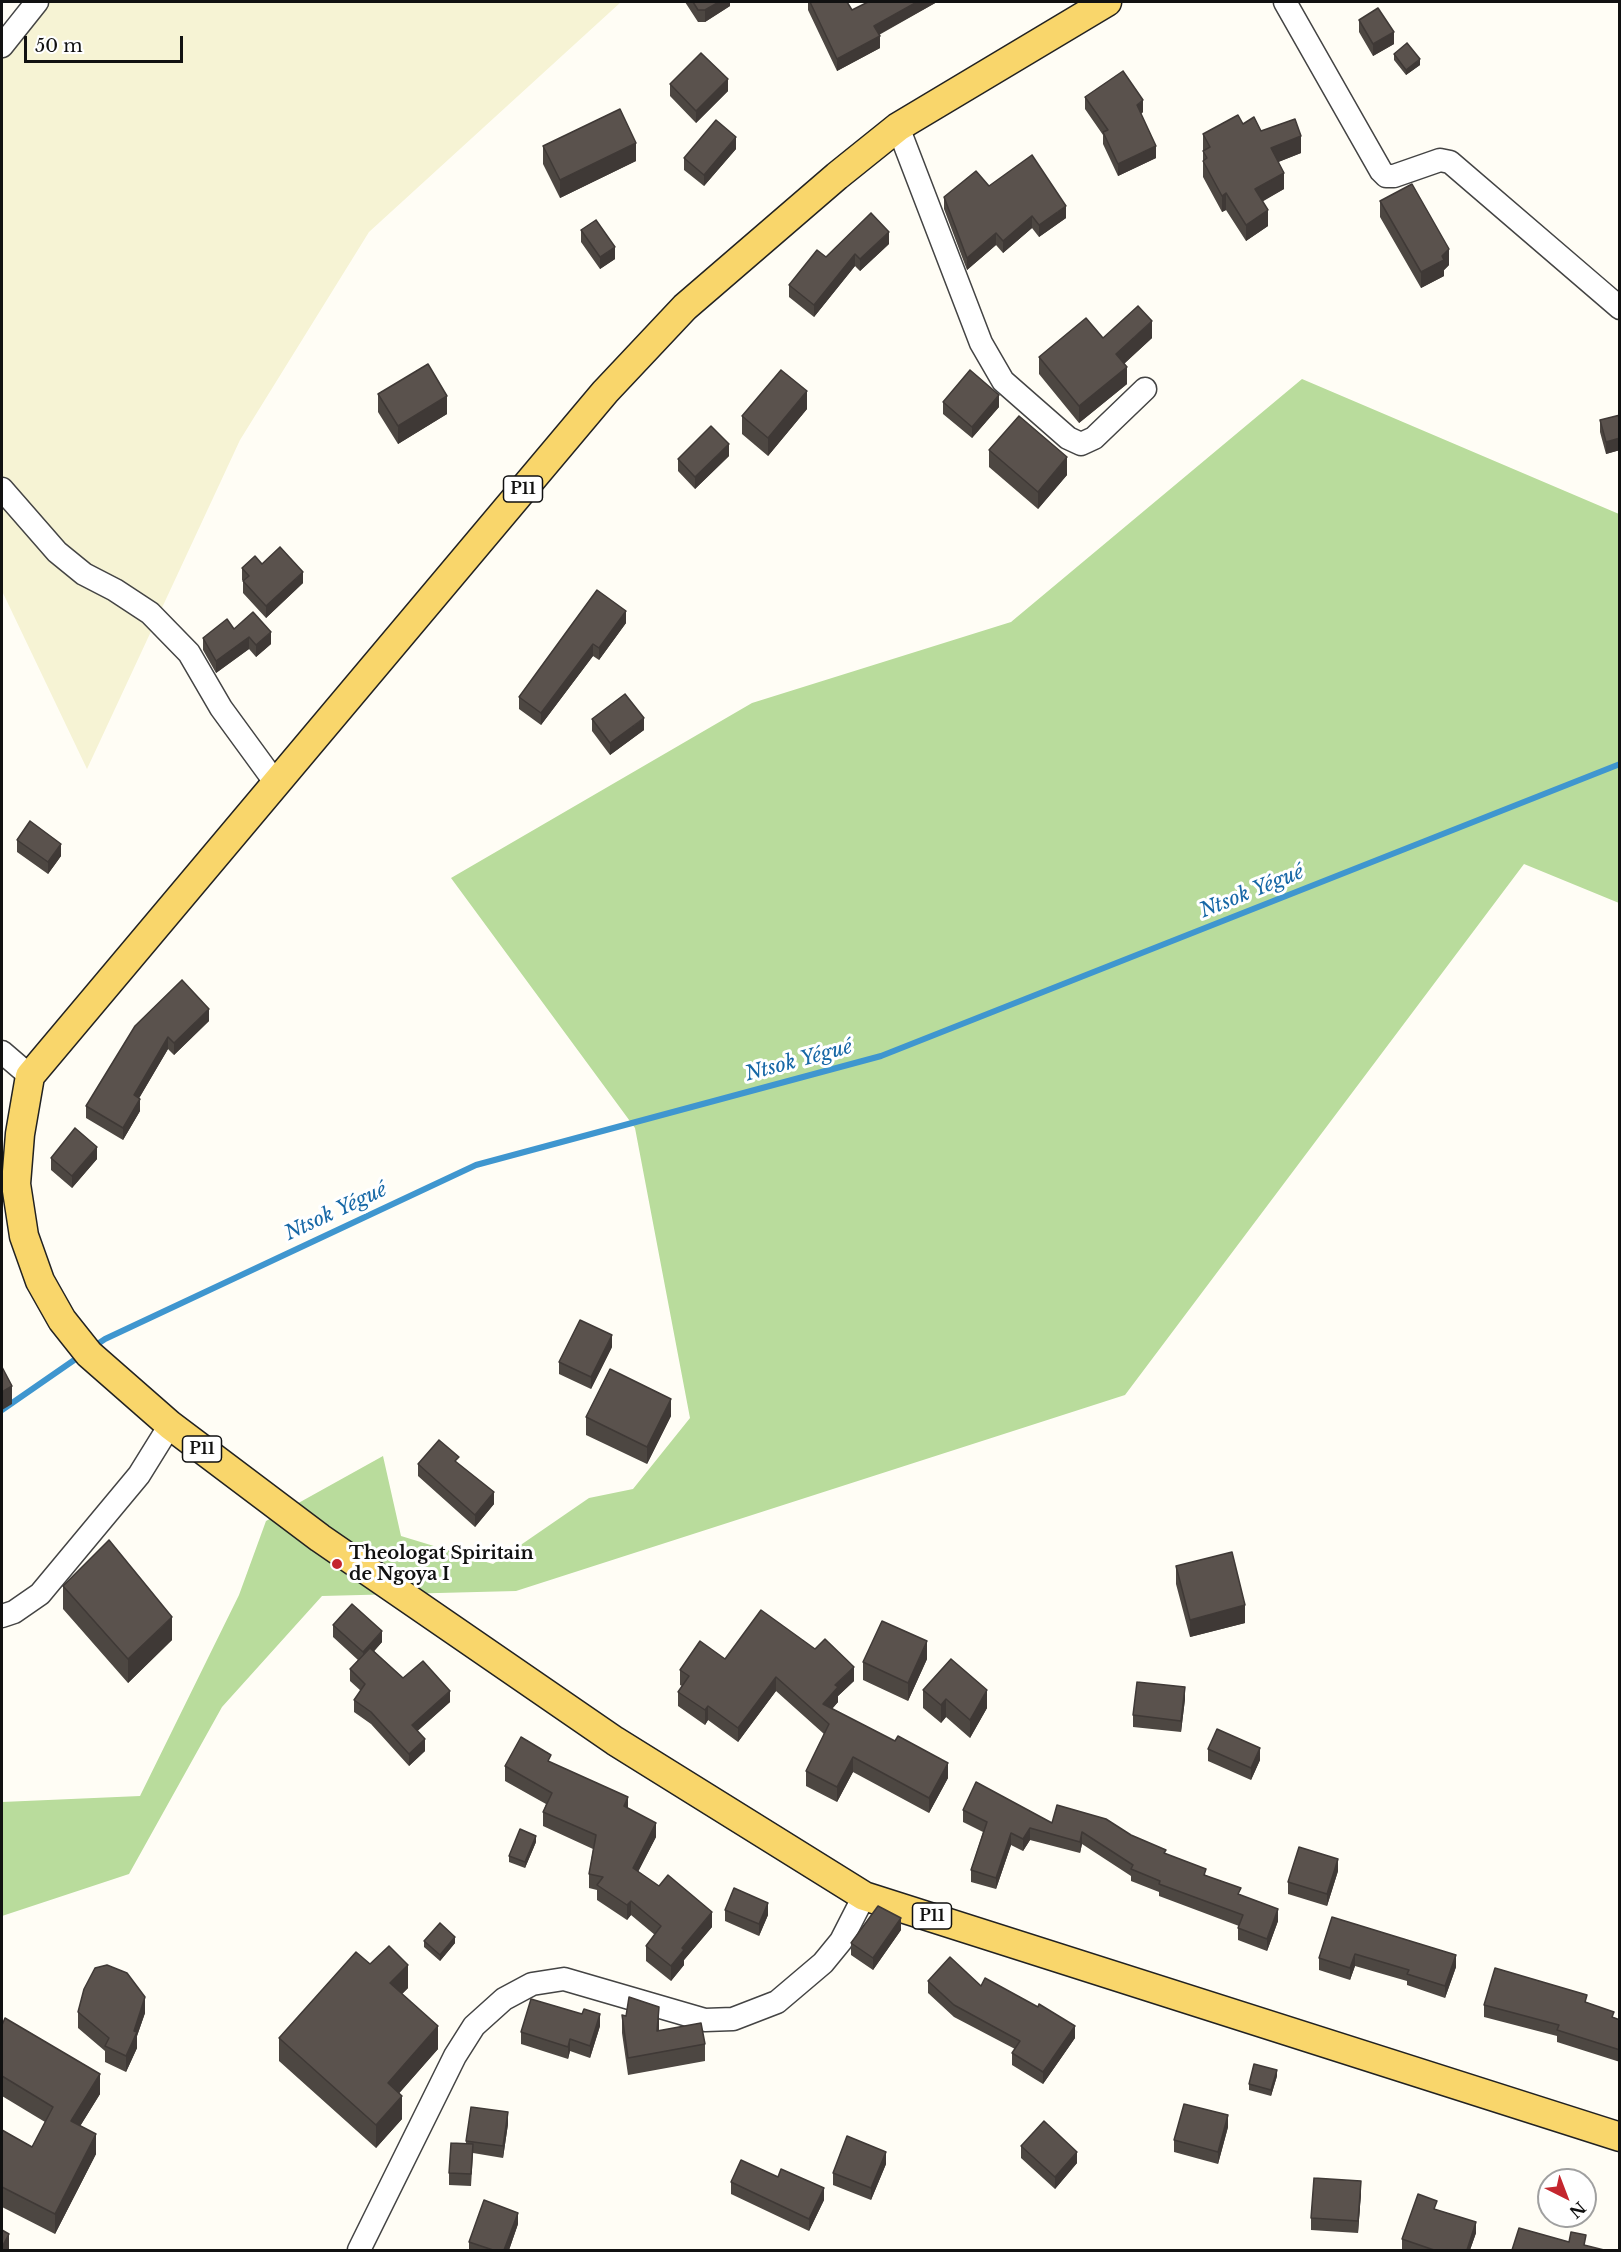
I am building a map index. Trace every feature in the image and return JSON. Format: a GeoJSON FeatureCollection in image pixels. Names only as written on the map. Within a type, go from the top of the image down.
{"type":"FeatureCollection","features":[{"type":"Feature","properties":{"kind":"main road","name":"P11"},"geometry":{"type":"LineString","coordinates":[[1107,2],[898,127],[837,176],[686,307],[605,392],[30,1076],[20,1134],[16,1184],[24,1236],[40,1281],[62,1320],[89,1354],[170,1425],[320,1538],[615,1741],[864,1896],[1620,2137]]}},
{"type":"Feature","properties":{"kind":"street"},"geometry":{"type":"LineString","coordinates":[[2,46],[37,2]]}},
{"type":"Feature","properties":{"kind":"street"},"geometry":{"type":"LineString","coordinates":[[1285,2],[1381,171],[1386,176],[1394,176],[1440,160],[1450,162],[1620,308]]}},
{"type":"Feature","properties":{"kind":"street"},"geometry":{"type":"LineString","coordinates":[[898,127],[981,343],[1003,381],[1068,438],[1081,444],[1094,438],[1145,390]]}},
{"type":"Feature","properties":{"kind":"street"},"geometry":{"type":"LineString","coordinates":[[2,489],[57,552],[84,574],[115,590],[150,614],[189,653],[221,708],[275,782]]}},
{"type":"Feature","properties":{"kind":"street"},"geometry":{"type":"LineString","coordinates":[[2,1052],[30,1076]]}},
{"type":"Feature","properties":{"kind":"street"},"geometry":{"type":"LineString","coordinates":[[2,1616],[14,1612],[40,1594],[139,1475],[170,1425]]}},
{"type":"Feature","properties":{"kind":"street"},"geometry":{"type":"LineString","coordinates":[[359,2250],[455,2056],[474,2026],[504,1999],[532,1984],[564,1979],[705,2020],[733,2019],[777,2002],[823,1963],[841,1941],[864,1896]]}},
{"type":"Feature","properties":{"kind":"shaded area"},"geometry":{"type":"Polygon","coordinates":[[[38,2],[621,2],[369,232],[240,440],[87,769],[2,591],[2,43],[38,2]]]}},
{"type":"Feature","properties":{"kind":"green space"},"geometry":{"type":"Polygon","coordinates":[[[1302,379],[1619,514],[1619,903],[1524,864],[1125,1395],[516,1591],[322,1596],[222,1707],[129,1874],[2,1916],[2,1802],[140,1796],[239,1595],[266,1521],[383,1456],[401,1536],[493,1564],[589,1498],[633,1489],[690,1418],[635,1128],[451,878],[752,703],[1011,622],[1302,379]]]}},
{"type":"Feature","properties":{"kind":"building"},"geometry":{"type":"Polygon","coordinates":[[[693,2],[719,2],[705,10],[698,10],[693,2]]]}},
{"type":"Feature","properties":{"kind":"building"},"geometry":{"type":"Polygon","coordinates":[[[810,2],[847,2],[852,10],[868,2],[917,2],[874,26],[880,36],[837,59],[810,2]]]}},
{"type":"Feature","properties":{"kind":"building"},"geometry":{"type":"Polygon","coordinates":[[[1378,8],[1394,32],[1373,44],[1359,20],[1378,8]]]}},
{"type":"Feature","properties":{"kind":"building"},"geometry":{"type":"Polygon","coordinates":[[[1407,43],[1420,59],[1406,70],[1394,54],[1407,43]]]}},
{"type":"Feature","properties":{"kind":"building"},"geometry":{"type":"Polygon","coordinates":[[[701,53],[728,79],[696,111],[670,84],[701,53]]]}},
{"type":"Feature","properties":{"kind":"building"},"geometry":{"type":"Polygon","coordinates":[[[1123,71],[1143,100],[1137,105],[1156,146],[1118,164],[1103,132],[1108,130],[1085,97],[1123,71]]]}},
{"type":"Feature","properties":{"kind":"building"},"geometry":{"type":"Polygon","coordinates":[[[620,109],[636,143],[560,180],[543,146],[620,109]]]}},
{"type":"Feature","properties":{"kind":"building"},"geometry":{"type":"Polygon","coordinates":[[[1238,115],[1243,124],[1254,117],[1261,131],[1295,119],[1301,136],[1271,148],[1284,173],[1255,189],[1268,210],[1246,225],[1226,193],[1222,196],[1203,161],[1207,158],[1203,151],[1210,147],[1203,134],[1238,115]]]}},
{"type":"Feature","properties":{"kind":"building"},"geometry":{"type":"Polygon","coordinates":[[[716,120],[736,137],[704,175],[684,158],[716,120]]]}},
{"type":"Feature","properties":{"kind":"building"},"geometry":{"type":"Polygon","coordinates":[[[1032,155],[1066,206],[1039,225],[1032,216],[1003,241],[996,233],[967,258],[944,197],[976,171],[989,186],[1032,155]]]}},
{"type":"Feature","properties":{"kind":"building"},"geometry":{"type":"Polygon","coordinates":[[[1412,184],[1449,249],[1442,256],[1444,260],[1421,272],[1380,201],[1412,184]]]}},
{"type":"Feature","properties":{"kind":"building"},"geometry":{"type":"Polygon","coordinates":[[[871,213],[889,232],[860,259],[855,254],[814,305],[789,285],[817,250],[826,257],[871,213]]]}},
{"type":"Feature","properties":{"kind":"building"},"geometry":{"type":"Polygon","coordinates":[[[596,220],[615,247],[600,257],[581,230],[596,220]]]}},
{"type":"Feature","properties":{"kind":"building"},"geometry":{"type":"Polygon","coordinates":[[[1138,306],[1152,321],[1116,354],[1127,367],[1079,406],[1039,357],[1086,318],[1103,338],[1138,306]]]}},
{"type":"Feature","properties":{"kind":"building"},"geometry":{"type":"Polygon","coordinates":[[[428,364],[447,396],[398,426],[378,394],[428,364]]]}},
{"type":"Feature","properties":{"kind":"building"},"geometry":{"type":"Polygon","coordinates":[[[781,370],[807,391],[768,438],[742,416],[781,370]]]}},
{"type":"Feature","properties":{"kind":"building"},"geometry":{"type":"Polygon","coordinates":[[[970,370],[999,395],[972,427],[943,402],[970,370]]]}},
{"type":"Feature","properties":{"kind":"building"},"geometry":{"type":"Polygon","coordinates":[[[1620,415],[1620,438],[1606,442],[1600,420],[1620,415]]]}},
{"type":"Feature","properties":{"kind":"building"},"geometry":{"type":"Polygon","coordinates":[[[1019,416],[1067,457],[1038,492],[989,450],[1019,416]]]}},
{"type":"Feature","properties":{"kind":"building"},"geometry":{"type":"Polygon","coordinates":[[[711,426],[729,444],[695,477],[678,459],[711,426]]]}},
{"type":"Feature","properties":{"kind":"building"},"geometry":{"type":"Polygon","coordinates":[[[280,547],[303,572],[266,606],[243,581],[249,576],[242,568],[255,556],[262,564],[280,547]]]}},
{"type":"Feature","properties":{"kind":"building"},"geometry":{"type":"Polygon","coordinates":[[[597,590],[626,611],[599,648],[593,644],[541,713],[519,697],[597,590]]]}},
{"type":"Feature","properties":{"kind":"building"},"geometry":{"type":"Polygon","coordinates":[[[253,612],[271,632],[256,645],[249,637],[216,661],[203,638],[227,619],[234,629],[253,612]]]}},
{"type":"Feature","properties":{"kind":"building"},"geometry":{"type":"Polygon","coordinates":[[[625,694],[644,718],[610,743],[592,719],[625,694]]]}},
{"type":"Feature","properties":{"kind":"building"},"geometry":{"type":"Polygon","coordinates":[[[30,821],[61,844],[48,862],[17,840],[30,821]]]}},
{"type":"Feature","properties":{"kind":"building"},"geometry":{"type":"Polygon","coordinates":[[[182,980],[209,1009],[174,1043],[168,1037],[134,1095],[140,1099],[123,1128],[86,1106],[135,1026],[182,980]]]}},
{"type":"Feature","properties":{"kind":"building"},"geometry":{"type":"Polygon","coordinates":[[[75,1128],[97,1147],[72,1176],[51,1158],[75,1128]]]}},
{"type":"Feature","properties":{"kind":"building"},"geometry":{"type":"Polygon","coordinates":[[[580,1320],[612,1335],[591,1377],[559,1362],[580,1320]]]}},
{"type":"Feature","properties":{"kind":"building"},"geometry":{"type":"Polygon","coordinates":[[[2,1367],[12,1386],[2,1392],[2,1367]]]}},
{"type":"Feature","properties":{"kind":"building"},"geometry":{"type":"Polygon","coordinates":[[[610,1369],[671,1399],[647,1447],[586,1417],[610,1369]]]}},
{"type":"Feature","properties":{"kind":"building"},"geometry":{"type":"Polygon","coordinates":[[[439,1440],[459,1457],[455,1461],[494,1492],[475,1515],[418,1464],[439,1440]]]}},
{"type":"Feature","properties":{"kind":"building"},"geometry":{"type":"Polygon","coordinates":[[[109,1540],[172,1617],[128,1659],[63,1586],[109,1540]]]}},
{"type":"Feature","properties":{"kind":"building"},"geometry":{"type":"Polygon","coordinates":[[[1232,1552],[1245,1605],[1190,1620],[1176,1566],[1232,1552]]]}},
{"type":"Feature","properties":{"kind":"building"},"geometry":{"type":"Polygon","coordinates":[[[352,1604],[382,1631],[363,1652],[333,1625],[352,1604]]]}},
{"type":"Feature","properties":{"kind":"building"},"geometry":{"type":"Polygon","coordinates":[[[761,1610],[815,1649],[825,1639],[854,1667],[835,1685],[838,1687],[823,1704],[895,1741],[898,1736],[948,1763],[929,1798],[853,1757],[837,1787],[806,1771],[829,1724],[776,1677],[738,1728],[708,1706],[705,1710],[678,1692],[689,1676],[680,1670],[700,1641],[725,1659],[761,1610]]]}},
{"type":"Feature","properties":{"kind":"building"},"geometry":{"type":"Polygon","coordinates":[[[882,1621],[927,1641],[908,1683],[863,1662],[882,1621]]]}},
{"type":"Feature","properties":{"kind":"building"},"geometry":{"type":"Polygon","coordinates":[[[370,1648],[403,1678],[423,1661],[450,1691],[412,1725],[425,1739],[409,1754],[371,1712],[354,1700],[365,1684],[350,1669],[370,1648]]]}},
{"type":"Feature","properties":{"kind":"building"},"geometry":{"type":"Polygon","coordinates":[[[951,1659],[987,1690],[970,1720],[946,1699],[941,1705],[923,1690],[951,1659]]]}},
{"type":"Feature","properties":{"kind":"building"},"geometry":{"type":"Polygon","coordinates":[[[1137,1682],[1185,1687],[1181,1721],[1133,1715],[1137,1682]]]}},
{"type":"Feature","properties":{"kind":"building"},"geometry":{"type":"Polygon","coordinates":[[[1217,1729],[1260,1748],[1251,1768],[1208,1749],[1217,1729]]]}},
{"type":"Feature","properties":{"kind":"building"},"geometry":{"type":"Polygon","coordinates":[[[521,1737],[551,1755],[548,1761],[628,1797],[624,1806],[656,1823],[633,1868],[659,1886],[668,1875],[712,1912],[682,1948],[684,1950],[671,1966],[646,1946],[661,1926],[631,1901],[627,1905],[597,1885],[603,1877],[589,1874],[596,1835],[543,1812],[552,1793],[505,1766],[521,1737]]]}},
{"type":"Feature","properties":{"kind":"building"},"geometry":{"type":"Polygon","coordinates":[[[976,1782],[1052,1823],[1057,1805],[1106,1819],[1131,1835],[1166,1850],[1164,1853],[1206,1869],[1204,1875],[1241,1888],[1238,1894],[1278,1909],[1267,1939],[1238,1928],[1243,1915],[1159,1884],[1160,1881],[1131,1869],[1133,1865],[1082,1832],[1080,1842],[1030,1828],[1023,1839],[1011,1833],[996,1878],[971,1870],[987,1822],[963,1810],[976,1782]]]}},
{"type":"Feature","properties":{"kind":"building"},"geometry":{"type":"Polygon","coordinates":[[[520,1829],[536,1836],[525,1862],[509,1856],[520,1829]]]}},
{"type":"Feature","properties":{"kind":"building"},"geometry":{"type":"Polygon","coordinates":[[[1299,1847],[1338,1859],[1327,1894],[1288,1882],[1299,1847]]]}},
{"type":"Feature","properties":{"kind":"building"},"geometry":{"type":"Polygon","coordinates":[[[734,1888],[768,1903],[759,1924],[725,1910],[734,1888]]]}},
{"type":"Feature","properties":{"kind":"building"},"geometry":{"type":"Polygon","coordinates":[[[878,1906],[901,1918],[873,1958],[851,1943],[878,1906]]]}},
{"type":"Feature","properties":{"kind":"building"},"geometry":{"type":"Polygon","coordinates":[[[1332,1917],[1456,1955],[1445,1986],[1407,1974],[1409,1970],[1355,1954],[1350,1968],[1319,1958],[1332,1917]]]}},
{"type":"Feature","properties":{"kind":"building"},"geometry":{"type":"Polygon","coordinates":[[[440,1923],[455,1937],[440,1955],[424,1941],[440,1923]]]}},
{"type":"Feature","properties":{"kind":"building"},"geometry":{"type":"Polygon","coordinates":[[[389,1946],[408,1965],[390,1983],[438,2026],[388,2083],[402,2096],[376,2125],[279,2038],[356,1952],[370,1964],[389,1946]]]}},
{"type":"Feature","properties":{"kind":"building"},"geometry":{"type":"Polygon","coordinates":[[[950,1957],[981,1986],[985,1978],[1038,2007],[1039,2004],[1075,2026],[1043,2072],[1012,2053],[1020,2041],[954,2005],[928,1981],[950,1957]]]}},
{"type":"Feature","properties":{"kind":"building"},"geometry":{"type":"Polygon","coordinates":[[[107,1965],[127,1973],[145,1997],[134,2031],[137,2032],[126,2056],[105,2046],[109,2038],[78,2012],[84,1989],[95,1968],[107,1965]]]}},
{"type":"Feature","properties":{"kind":"building"},"geometry":{"type":"Polygon","coordinates":[[[1495,1968],[1587,1995],[1585,2002],[1614,2012],[1612,2017],[1620,2020],[1620,2050],[1557,2030],[1559,2025],[1484,2005],[1495,1968]]]}},
{"type":"Feature","properties":{"kind":"building"},"geometry":{"type":"Polygon","coordinates":[[[629,1997],[659,2007],[657,2031],[701,2023],[705,2044],[628,2058],[622,2015],[626,2016],[629,1997]]]}},
{"type":"Feature","properties":{"kind":"building"},"geometry":{"type":"Polygon","coordinates":[[[531,1999],[582,2014],[584,2009],[600,2014],[590,2046],[570,2039],[568,2047],[521,2032],[531,1999]]]}},
{"type":"Feature","properties":{"kind":"building"},"geometry":{"type":"Polygon","coordinates":[[[5,2018],[100,2074],[71,2121],[96,2134],[55,2214],[2,2187],[2,2130],[32,2147],[53,2107],[2,2076],[2,2025],[5,2018]]]}},
{"type":"Feature","properties":{"kind":"building"},"geometry":{"type":"Polygon","coordinates":[[[1254,2064],[1277,2070],[1271,2090],[1249,2084],[1254,2064]]]}},
{"type":"Feature","properties":{"kind":"building"},"geometry":{"type":"Polygon","coordinates":[[[1184,2104],[1228,2115],[1218,2152],[1174,2140],[1184,2104]]]}},
{"type":"Feature","properties":{"kind":"building"},"geometry":{"type":"Polygon","coordinates":[[[471,2107],[508,2112],[503,2146],[466,2141],[471,2107]]]}},
{"type":"Feature","properties":{"kind":"building"},"geometry":{"type":"Polygon","coordinates":[[[1044,2121],[1077,2152],[1055,2177],[1021,2146],[1044,2121]]]}},
{"type":"Feature","properties":{"kind":"building"},"geometry":{"type":"Polygon","coordinates":[[[847,2136],[886,2152],[871,2188],[833,2173],[847,2136]]]}},
{"type":"Feature","properties":{"kind":"building"},"geometry":{"type":"Polygon","coordinates":[[[451,2143],[473,2144],[471,2174],[449,2173],[451,2143]]]}},
{"type":"Feature","properties":{"kind":"building"},"geometry":{"type":"Polygon","coordinates":[[[741,2160],[778,2177],[781,2169],[824,2188],[809,2219],[731,2182],[741,2160]]]}},
{"type":"Feature","properties":{"kind":"building"},"geometry":{"type":"Polygon","coordinates":[[[1314,2178],[1361,2181],[1358,2221],[1311,2218],[1314,2178]]]}},
{"type":"Feature","properties":{"kind":"building"},"geometry":{"type":"Polygon","coordinates":[[[1418,2194],[1437,2201],[1434,2209],[1476,2222],[1467,2250],[1434,2250],[1402,2239],[1418,2194]]]}},
{"type":"Feature","properties":{"kind":"building"},"geometry":{"type":"Polygon","coordinates":[[[484,2200],[518,2213],[504,2250],[493,2250],[469,2242],[484,2200]]]}},
{"type":"Feature","properties":{"kind":"building"},"geometry":{"type":"Polygon","coordinates":[[[1519,2228],[1569,2242],[1571,2232],[1586,2235],[1584,2245],[1604,2250],[1512,2250],[1519,2228]]]}},
{"type":"Feature","properties":{"kind":"building"},"geometry":{"type":"Polygon","coordinates":[[[2,2230],[9,2234],[2,2247],[2,2230]]]}},
{"type":"Feature","properties":{"kind":"waterway","name":"Ntsok Yégué"},"geometry":{"type":"LineString","coordinates":[[93,1347],[105,1339],[476,1165],[881,1056],[1620,764]]}},
{"type":"Feature","properties":{"kind":"waterway","name":"Ntsok Yégué"},"geometry":{"type":"LineString","coordinates":[[2,1410],[80,1356]]}},
{"type":"Feature","properties":{"kind":"place","name":"Theologat Spiritain de Ngoya I"},"geometry":{"type":"Point","coordinates":[337,1564]}}]}
